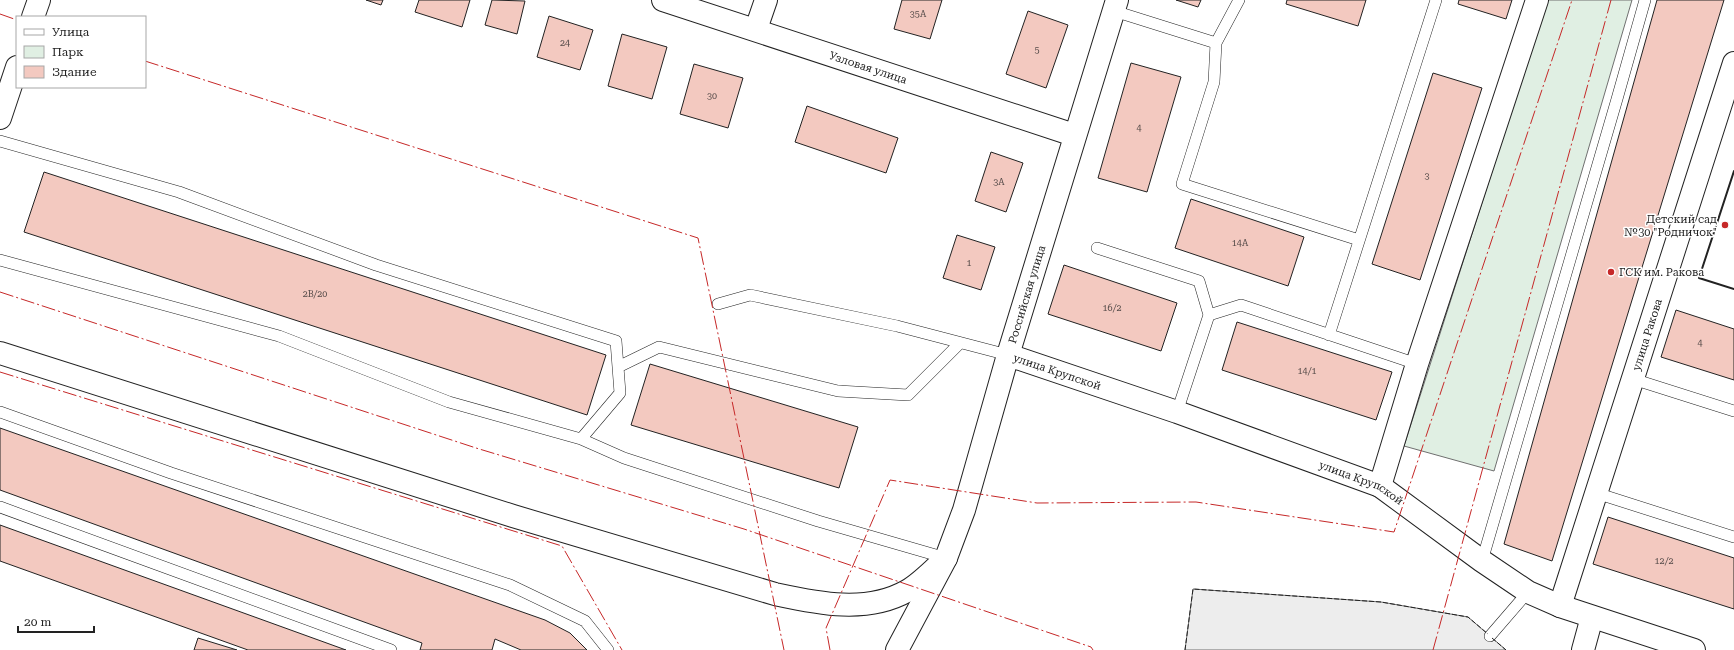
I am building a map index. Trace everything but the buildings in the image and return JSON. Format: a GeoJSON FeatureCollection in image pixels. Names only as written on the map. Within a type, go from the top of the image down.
{"type":"FeatureCollection","features":[{"type":"Feature","properties":{"kind":"street"},"geometry":{"type":"LineString","coordinates":[[33,16],[39,0]]}},
{"type":"Feature","properties":{"kind":"street","name":"Узловая улица"},"geometry":{"type":"LineString","coordinates":[[663,0],[756,29],[1074,135]]}},
{"type":"Feature","properties":{"kind":"street"},"geometry":{"type":"LineString","coordinates":[[756,29],[766,0]]}},
{"type":"Feature","properties":{"kind":"street"},"geometry":{"type":"LineString","coordinates":[[1380,486],[1417,364],[1537,0]]}},
{"type":"Feature","properties":{"kind":"street","name":"Российская улица"},"geometry":{"type":"LineString","coordinates":[[898,650],[946,558],[964,510],[1008,355],[1074,135],[1115,5]]}},
{"type":"Feature","properties":{"kind":"street","name":"улица Ракова"},"geometry":{"type":"LineString","coordinates":[[1560,606],[1734,62]]}},
{"type":"Feature","properties":{"kind":"street"},"geometry":{"type":"LineString","coordinates":[[0,118],[16,70]]}},
{"type":"Feature","properties":{"kind":"street"},"geometry":{"type":"LineString","coordinates":[[0,354],[513,516],[775,594],[816,603],[853,605],[883,600],[907,591],[946,558]]}},
{"type":"Feature","properties":{"kind":"street","name":"улица Крупской"},"geometry":{"type":"LineString","coordinates":[[1008,355],[1177,412],[1380,486],[1482,561],[1528,592],[1560,606],[1694,650]]}},
{"type":"Feature","properties":{"kind":"street"},"geometry":{"type":"LineString","coordinates":[[1583,650],[1592,617]]}},
{"type":"Feature","properties":{"kind":"lane"},"geometry":{"type":"LineString","coordinates":[[1239,0],[1216,43],[1214,82],[1182,184],[1359,240]]}},
{"type":"Feature","properties":{"kind":"lane"},"geometry":{"type":"LineString","coordinates":[[1329,335],[1436,0]]}},
{"type":"Feature","properties":{"kind":"lane"},"geometry":{"type":"LineString","coordinates":[[1482,561],[1617,99],[1644,0]]}},
{"type":"Feature","properties":{"kind":"lane"},"geometry":{"type":"LineString","coordinates":[[1115,5],[1216,43]]}},
{"type":"Feature","properties":{"kind":"lane"},"geometry":{"type":"LineString","coordinates":[[0,141],[179,192],[376,265],[616,341],[620,393],[581,439]]}},
{"type":"Feature","properties":{"kind":"lane"},"geometry":{"type":"LineString","coordinates":[[1097,248],[1199,281],[1209,315],[1177,412]]}},
{"type":"Feature","properties":{"kind":"lane"},"geometry":{"type":"LineString","coordinates":[[0,260],[279,336],[449,402],[581,439],[624,458],[818,521],[946,558]]}},
{"type":"Feature","properties":{"kind":"lane"},"geometry":{"type":"LineString","coordinates":[[718,304],[750,295],[897,326],[1008,355]]}},
{"type":"Feature","properties":{"kind":"lane"},"geometry":{"type":"LineString","coordinates":[[1209,315],[1241,305],[1417,364]]}},
{"type":"Feature","properties":{"kind":"lane"},"geometry":{"type":"LineString","coordinates":[[618,367],[659,347],[838,391],[908,395],[960,343]]}},
{"type":"Feature","properties":{"kind":"lane"},"geometry":{"type":"LineString","coordinates":[[1633,379],[1734,411]]}},
{"type":"Feature","properties":{"kind":"lane"},"geometry":{"type":"LineString","coordinates":[[0,412],[171,473],[510,585],[585,621],[608,650]]}},
{"type":"Feature","properties":{"kind":"lane"},"geometry":{"type":"LineString","coordinates":[[1596,493],[1734,537]]}},
{"type":"Feature","properties":{"kind":"lane"},"geometry":{"type":"LineString","coordinates":[[0,508],[391,650]]}},
{"type":"Feature","properties":{"kind":"lane"},"geometry":{"type":"LineString","coordinates":[[1490,636],[1528,592]]}},
{"type":"Feature","properties":{"kind":"green space"},"geometry":{"type":"Polygon","coordinates":[[[1547,0],[1632,0],[1494,471],[1404,446],[1547,0]]]}},
{"type":"Feature","properties":{"kind":"shaded area"},"geometry":{"type":"Polygon","coordinates":[[[1193,589],[1381,602],[1468,617],[1506,650],[1185,650],[1193,589]]]}},
{"type":"Feature","properties":{"kind":"fence"},"geometry":{"type":"LineString","coordinates":[[1185,650],[1193,589],[1381,602],[1468,617],[1488,634]]}},
{"type":"Feature","properties":{"kind":"fence"},"geometry":{"type":"LineString","coordinates":[[1492,638],[1506,650]]}},
{"type":"Feature","properties":{"kind":"wall"},"geometry":{"type":"LineString","coordinates":[[1734,171],[1699,278],[1734,289]]}},
{"type":"Feature","properties":{"kind":"power"},"geometry":{"type":"LineString","coordinates":[[830,650],[826,628],[890,480],[1037,503],[1196,502],[1394,532],[1572,0]]}},
{"type":"Feature","properties":{"kind":"power"},"geometry":{"type":"LineString","coordinates":[[1433,650],[1611,0]]}},
{"type":"Feature","properties":{"kind":"power"},"geometry":{"type":"LineString","coordinates":[[0,14],[16,20]]}},
{"type":"Feature","properties":{"kind":"power"},"geometry":{"type":"LineString","coordinates":[[146,61],[698,238],[784,650]]}},
{"type":"Feature","properties":{"kind":"power"},"geometry":{"type":"LineString","coordinates":[[0,292],[476,448],[744,529],[1091,647],[1093,650]]}},
{"type":"Feature","properties":{"kind":"power"},"geometry":{"type":"LineString","coordinates":[[0,372],[562,546],[622,650]]}},
{"type":"Feature","properties":{"kind":"place","name":"Детский сад №30 \"Родничок\""},"geometry":{"type":"Point","coordinates":[1725,225]}},
{"type":"Feature","properties":{"kind":"place","name":"ГСК им. Ракова"},"geometry":{"type":"Point","coordinates":[1611,272]}}]}
